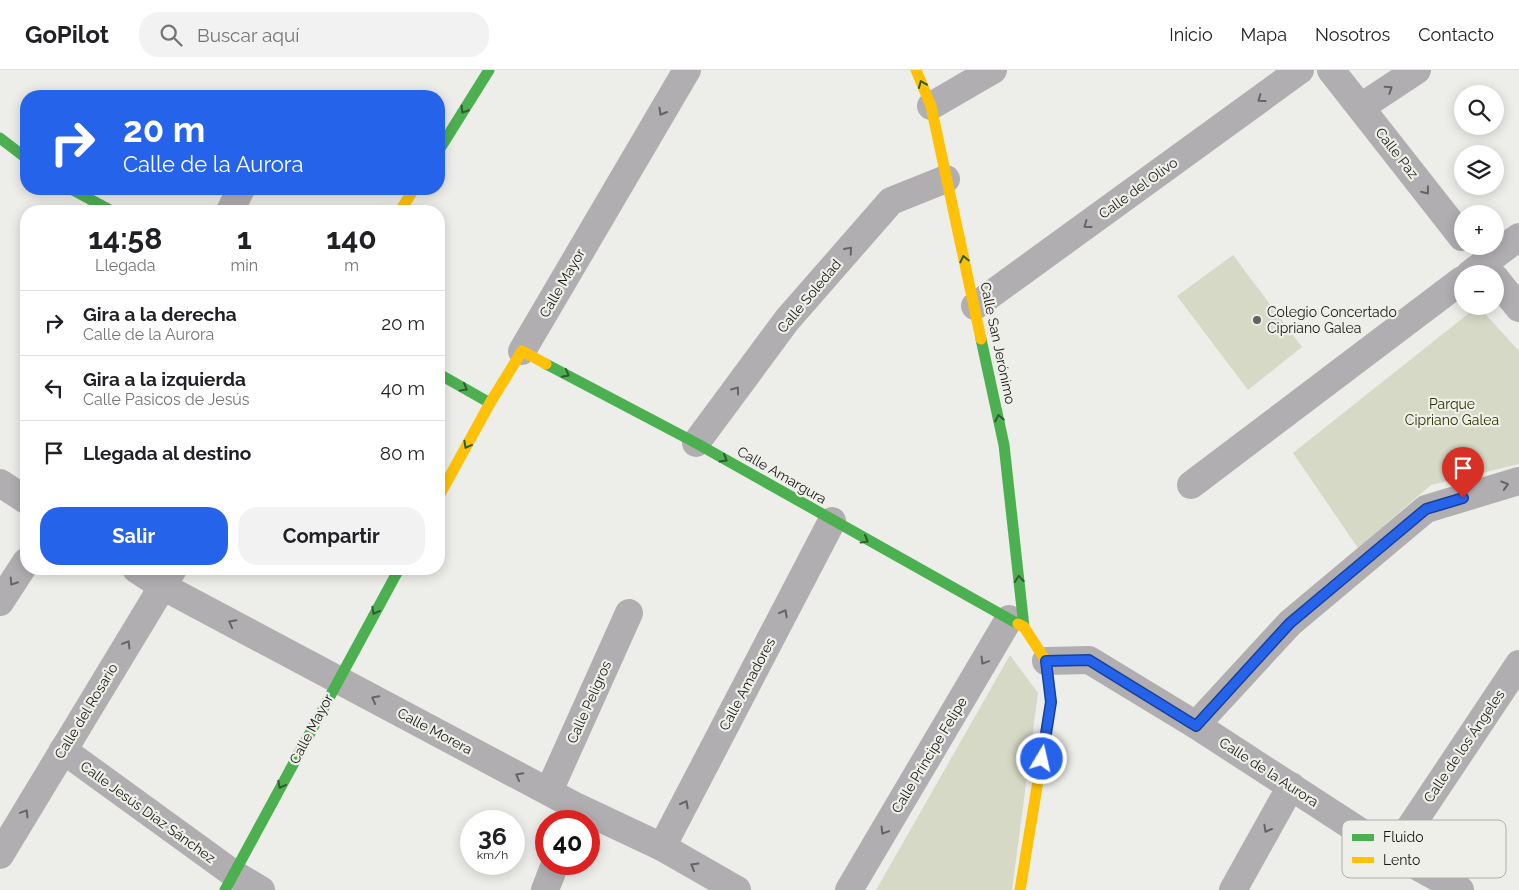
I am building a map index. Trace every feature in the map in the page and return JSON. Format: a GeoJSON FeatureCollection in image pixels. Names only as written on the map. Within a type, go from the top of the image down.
{"type":"FeatureCollection","features":[{"type":"Feature","properties":{"kind":"street"},"geometry":{"type":"LineString","coordinates":[[445,141],[490,70]]}},
{"type":"Feature","properties":{"kind":"street","name":"Calle Mayor"},"geometry":{"type":"LineString","coordinates":[[445,485],[490,403],[687,70]]}},
{"type":"Feature","properties":{"kind":"street","name":"Calle San Jerónimo"},"geometry":{"type":"LineString","coordinates":[[916,70],[931,106],[1004,445],[1017,623]]}},
{"type":"Feature","properties":{"kind":"street"},"geometry":{"type":"LineString","coordinates":[[931,106],[992,70]]}},
{"type":"Feature","properties":{"kind":"street","name":"Calle del Olivo"},"geometry":{"type":"LineString","coordinates":[[975,306],[1300,70]]}},
{"type":"Feature","properties":{"kind":"street","name":"Calle Paz"},"geometry":{"type":"LineString","coordinates":[[1331,70],[1454,227]]}},
{"type":"Feature","properties":{"kind":"street"},"geometry":{"type":"LineString","coordinates":[[1360,107],[1417,70]]}},
{"type":"Feature","properties":{"kind":"street"},"geometry":{"type":"LineString","coordinates":[[0,138],[20,153]]}},
{"type":"Feature","properties":{"kind":"street","name":"Calle Soledad"},"geometry":{"type":"LineString","coordinates":[[696,443],[787,320],[891,201],[946,179]]}},
{"type":"Feature","properties":{"kind":"street"},"geometry":{"type":"LineString","coordinates":[[83,195],[101,205]]}},
{"type":"Feature","properties":{"kind":"street"},"geometry":{"type":"LineString","coordinates":[[1484,265],[1519,237]]}},
{"type":"Feature","properties":{"kind":"street"},"geometry":{"type":"LineString","coordinates":[[1191,485],[1454,288]]}},
{"type":"Feature","properties":{"kind":"street"},"geometry":{"type":"LineString","coordinates":[[1504,293],[1519,308]]}},
{"type":"Feature","properties":{"kind":"street","name":"Calle Amargura"},"geometry":{"type":"LineString","coordinates":[[522,351],[696,443],[832,521],[1017,623]]}},
{"type":"Feature","properties":{"kind":"street"},"geometry":{"type":"LineString","coordinates":[[445,377],[490,403]]}},
{"type":"Feature","properties":{"kind":"street"},"geometry":{"type":"LineString","coordinates":[[1196,726],[1290,623],[1426,509],[1519,481]]}},
{"type":"Feature","properties":{"kind":"street"},"geometry":{"type":"LineString","coordinates":[[0,483],[20,496]]}},
{"type":"Feature","properties":{"kind":"street","name":"Calle Amadores"},"geometry":{"type":"LineString","coordinates":[[662,847],[832,521]]}},
{"type":"Feature","properties":{"kind":"street"},"geometry":{"type":"LineString","coordinates":[[0,602],[20,571]]}},
{"type":"Feature","properties":{"kind":"street","name":"Calle Mayor"},"geometry":{"type":"LineString","coordinates":[[229,882],[396,575]]}},
{"type":"Feature","properties":{"kind":"street","name":"Calle Morera"},"geometry":{"type":"LineString","coordinates":[[168,577],[338,680],[549,791],[570,810]]}},
{"type":"Feature","properties":{"kind":"street","name":"Calle del Rosario"},"geometry":{"type":"LineString","coordinates":[[0,855],[168,577]]}},
{"type":"Feature","properties":{"kind":"street","name":"Calle Peligros"},"geometry":{"type":"LineString","coordinates":[[549,791],[629,613]]}},
{"type":"Feature","properties":{"kind":"street"},"geometry":{"type":"LineString","coordinates":[[1017,623],[1046,661],[1051,702],[1020,890]]}},
{"type":"Feature","properties":{"kind":"street","name":"Calle Príncipe Felipe"},"geometry":{"type":"LineString","coordinates":[[849,890],[1017,623]]}},
{"type":"Feature","properties":{"kind":"street","name":"Calle de la Aurora"},"geometry":{"type":"LineString","coordinates":[[1046,661],[1089,660],[1343,820]]}},
{"type":"Feature","properties":{"kind":"street","name":"Calle de los Ángeles"},"geometry":{"type":"LineString","coordinates":[[1415,820],[1519,664]]}},
{"type":"Feature","properties":{"kind":"street","name":"Calle Jesús Díaz Sánchez"},"geometry":{"type":"LineString","coordinates":[[63,750],[229,882],[261,890]]}},
{"type":"Feature","properties":{"kind":"street"},"geometry":{"type":"LineString","coordinates":[[1233,890],[1291,786]]}},
{"type":"Feature","properties":{"kind":"street","name":"Calle Morera"},"geometry":{"type":"LineString","coordinates":[[600,824],[662,847],[737,890]]}},
{"type":"Feature","properties":{"kind":"street"},"geometry":{"type":"LineString","coordinates":[[545,890],[551,875]]}},
{"type":"Feature","properties":{"kind":"street","name":"Calle de la Aurora"},"geometry":{"type":"LineString","coordinates":[[1438,878],[1460,890]]}},
{"type":"Feature","properties":{"kind":"green space"},"geometry":{"type":"Polygon","coordinates":[[[1233,255],[1302,347],[1248,390],[1177,296],[1233,255]]]}},
{"type":"Feature","properties":{"kind":"green space","name":"Parque Cipriano Galea"},"geometry":{"type":"Polygon","coordinates":[[[1467,315],[1486,315],[1519,351],[1519,464],[1431,485],[1358,548],[1293,453],[1467,315]]]}},
{"type":"Feature","properties":{"kind":"green space"},"geometry":{"type":"Polygon","coordinates":[[[1010,655],[1038,693],[1012,890],[876,890],[1010,655]]]}},
{"type":"Feature","properties":{"kind":"traffic: fast"},"geometry":{"type":"LineString","coordinates":[[445,140],[489,70]]}},
{"type":"Feature","properties":{"kind":"traffic: fast"},"geometry":{"type":"LineString","coordinates":[[0,138],[20,153]]}},
{"type":"Feature","properties":{"kind":"traffic: fast"},"geometry":{"type":"LineString","coordinates":[[82,195],[101,205]]}},
{"type":"Feature","properties":{"kind":"traffic: fast"},"geometry":{"type":"LineString","coordinates":[[981,339],[1004,445],[1024,627]]}},
{"type":"Feature","properties":{"kind":"traffic: fast"},"geometry":{"type":"LineString","coordinates":[[546,364],[696,443],[1018,624]]}},
{"type":"Feature","properties":{"kind":"traffic: fast"},"geometry":{"type":"LineString","coordinates":[[445,377],[490,403]]}},
{"type":"Feature","properties":{"kind":"traffic: fast"},"geometry":{"type":"LineString","coordinates":[[225,890],[396,575]]}},
{"type":"Feature","properties":{"kind":"traffic: slow"},"geometry":{"type":"LineString","coordinates":[[916,70],[931,106],[981,339]]}},
{"type":"Feature","properties":{"kind":"traffic: slow"},"geometry":{"type":"LineString","coordinates":[[404,205],[410,195]]}},
{"type":"Feature","properties":{"kind":"traffic: slow"},"geometry":{"type":"LineString","coordinates":[[445,485],[490,403],[522,351],[546,364]]}},
{"type":"Feature","properties":{"kind":"traffic: slow"},"geometry":{"type":"LineString","coordinates":[[1018,624],[1024,627],[1046,661],[1051,702],[1020,890]]}},
{"type":"Feature","properties":{"kind":"place","name":"Colegio Concertado Cipriano Galea"},"geometry":{"type":"Point","coordinates":[1257,320]}},
{"type":"Feature","properties":{"kind":"route"},"geometry":{"type":"LineString","coordinates":[[1042,759],[1051,702],[1046,661],[1089,660],[1196,726],[1290,623],[1426,509],[1463,498]]}}]}
